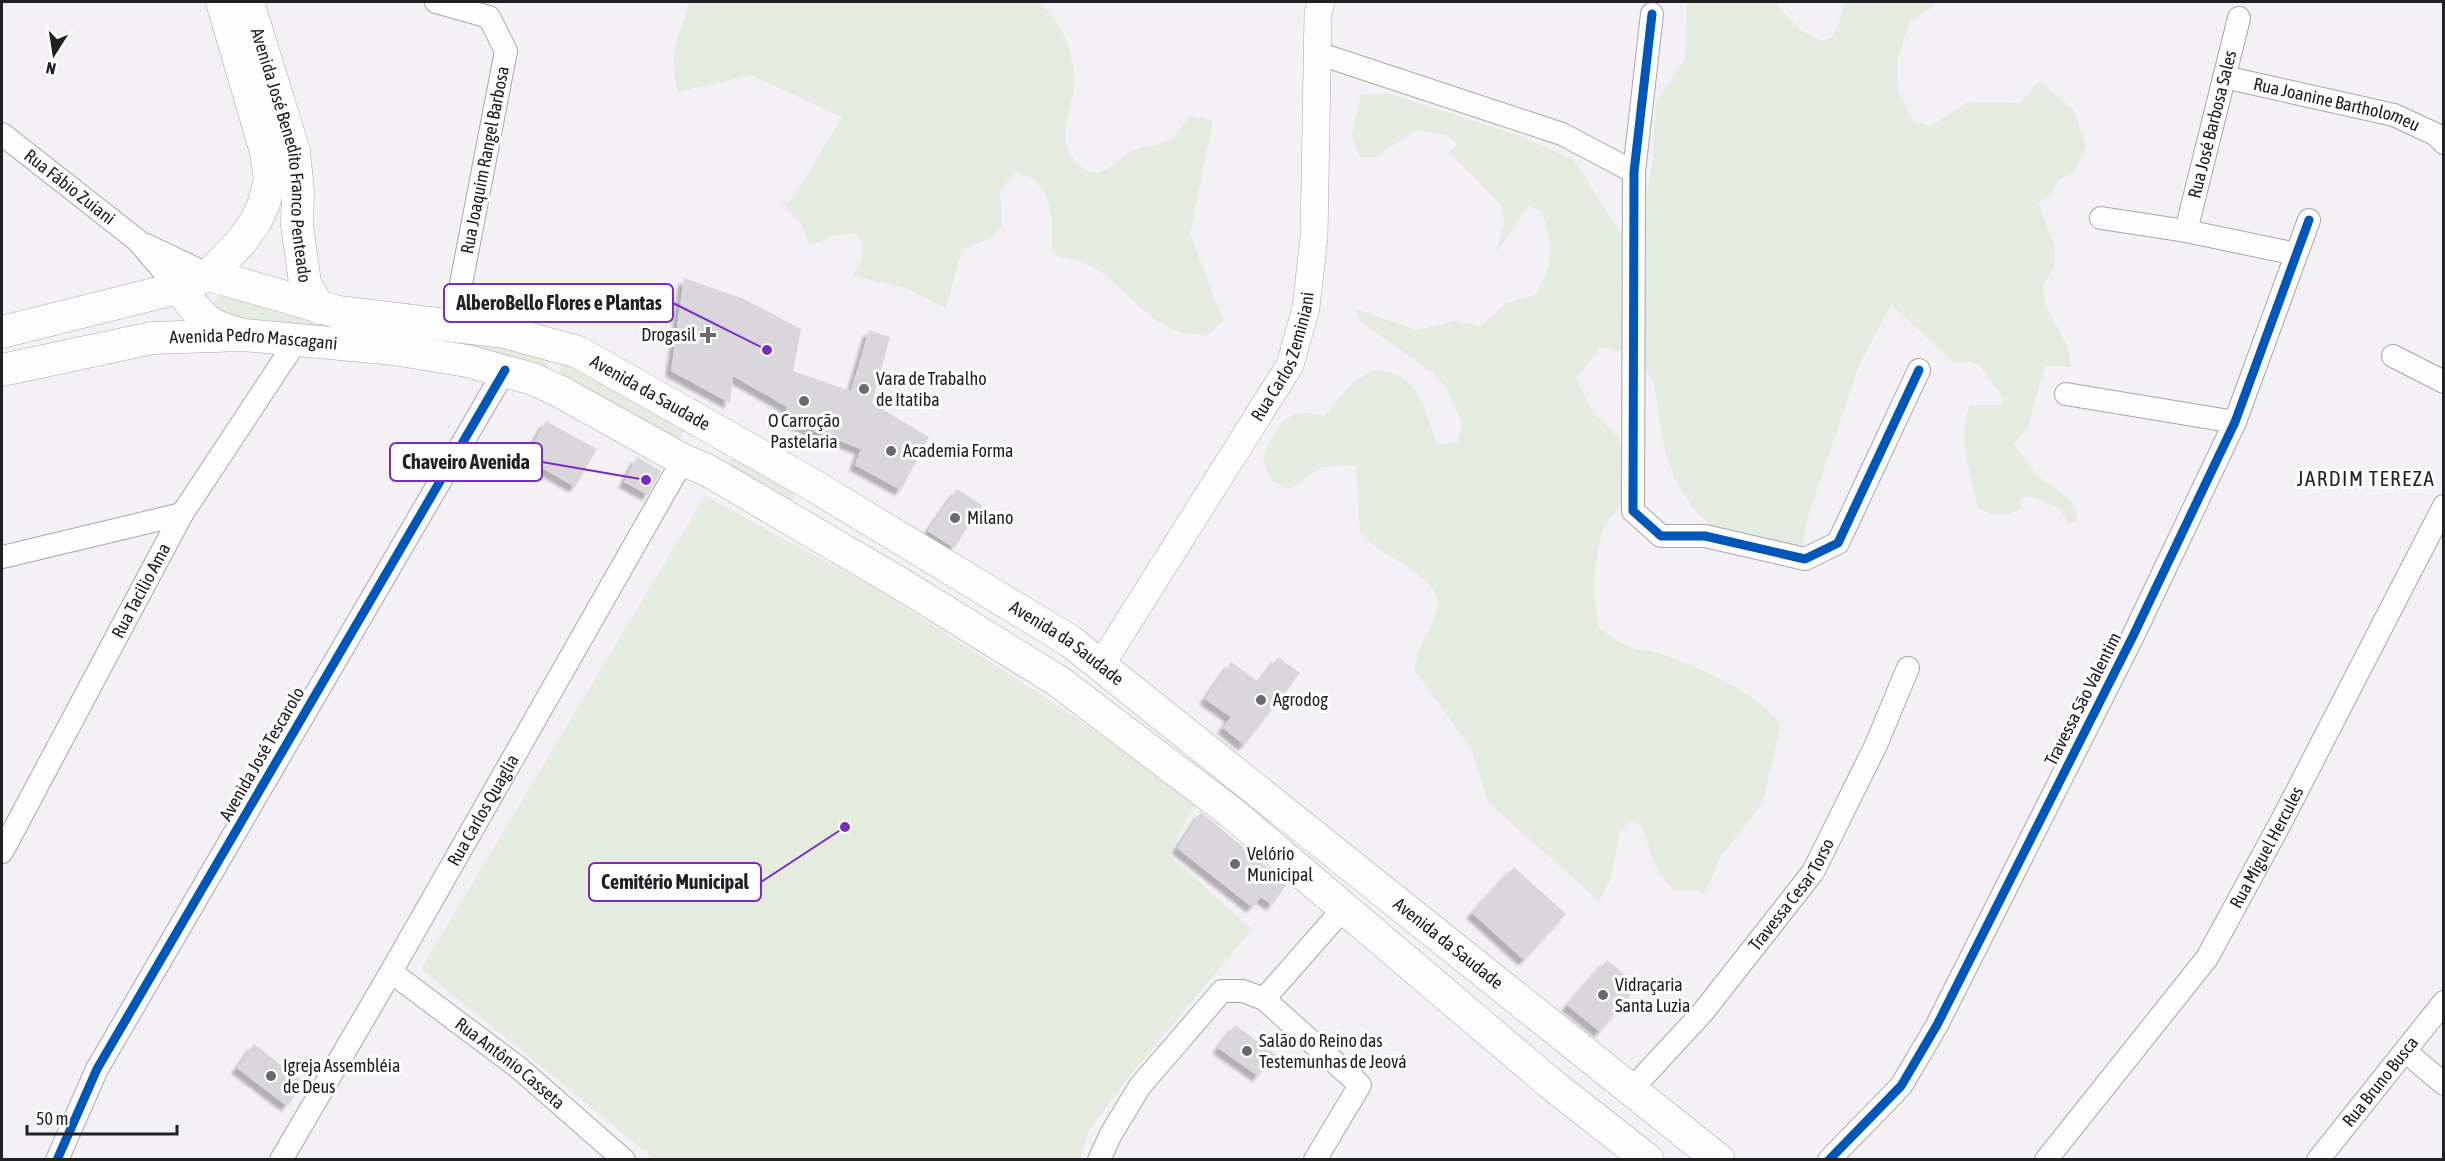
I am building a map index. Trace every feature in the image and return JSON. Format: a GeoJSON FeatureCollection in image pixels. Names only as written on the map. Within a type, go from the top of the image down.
{"type":"FeatureCollection","features":[{"type":"Feature","properties":{"kind":"main road","name":"Avenida José Benedito Franco Penteado"},"geometry":{"type":"LineString","coordinates":[[210,275],[241,242],[256,221],[264,203],[270,179],[266,152],[222,2]]}},
{"type":"Feature","properties":{"kind":"main road","name":"Avenida José Benedito Franco Penteado"},"geometry":{"type":"LineString","coordinates":[[248,2],[294,151],[298,191],[297,225],[305,283],[319,308]]}},
{"type":"Feature","properties":{"kind":"main road"},"geometry":{"type":"LineString","coordinates":[[2,332],[178,288],[210,275]]}},
{"type":"Feature","properties":{"kind":"main road","name":"Avenida da Saudade"},"geometry":{"type":"LineString","coordinates":[[210,275],[319,308],[505,332],[578,352],[811,484],[1070,641],[1719,1160]]}},
{"type":"Feature","properties":{"kind":"main road"},"geometry":{"type":"LineString","coordinates":[[178,288],[203,318],[216,328],[244,335]]}},
{"type":"Feature","properties":{"kind":"main road","name":"Avenida Pedro Mascagani"},"geometry":{"type":"LineString","coordinates":[[2,370],[152,338],[244,335],[394,349],[505,370]]}},
{"type":"Feature","properties":{"kind":"main road","name":"Avenida da Saudade"},"geometry":{"type":"LineString","coordinates":[[505,370],[559,391],[683,460],[706,470],[852,555],[1058,681],[1232,813],[1520,1057],[1648,1160]]}},
{"type":"Feature","properties":{"kind":"main road"},"geometry":{"type":"LineString","coordinates":[[683,460],[696,446],[709,439],[726,436]]}},
{"type":"Feature","properties":{"kind":"main road"},"geometry":{"type":"LineString","coordinates":[[791,519],[804,510],[810,497],[811,484]]}},
{"type":"Feature","properties":{"kind":"main road"},"geometry":{"type":"LineString","coordinates":[[852,555],[856,539],[864,529],[877,524]]}},
{"type":"Feature","properties":{"kind":"main road"},"geometry":{"type":"LineString","coordinates":[[1520,1057],[1549,1024]]}},
{"type":"Feature","properties":{"kind":"street","name":"Rua Joaquim Rangel Barbosa"},"geometry":{"type":"LineString","coordinates":[[436,2],[489,17],[506,51],[453,325]]}},
{"type":"Feature","properties":{"kind":"street","name":"Rua Carlos Zeminiani"},"geometry":{"type":"LineString","coordinates":[[1101,665],[1290,365],[1306,308],[1314,237],[1318,14],[1321,2]]}},
{"type":"Feature","properties":{"kind":"street"},"geometry":{"type":"LineString","coordinates":[[1652,14],[1634,172],[1633,511],[1661,536],[1705,536],[1805,559],[1838,543],[1919,370]]}},
{"type":"Feature","properties":{"kind":"street","name":"Rua José Barbosa Sales"},"geometry":{"type":"LineString","coordinates":[[2186,231],[2239,18]]}},
{"type":"Feature","properties":{"kind":"street"},"geometry":{"type":"LineString","coordinates":[[1317,53],[1562,134],[1634,172]]}},
{"type":"Feature","properties":{"kind":"street","name":"Rua Joanine Bartholomeu"},"geometry":{"type":"LineString","coordinates":[[2224,77],[2394,115],[2435,134],[2444,143]]}},
{"type":"Feature","properties":{"kind":"street","name":"Rua Fábio Zuiani"},"geometry":{"type":"LineString","coordinates":[[2,134],[137,240],[178,288]]}},
{"type":"Feature","properties":{"kind":"street"},"geometry":{"type":"LineString","coordinates":[[2101,218],[2186,231],[2296,254]]}},
{"type":"Feature","properties":{"kind":"street","name":"Travessa São Valentim"},"geometry":{"type":"LineString","coordinates":[[1829,1160],[1901,1086],[1937,1026],[2133,636],[2235,422],[2309,220]]}},
{"type":"Feature","properties":{"kind":"street","name":"Rua Fábio Zuiani"},"geometry":{"type":"LineString","coordinates":[[137,240],[210,275]]}},
{"type":"Feature","properties":{"kind":"street","name":"Rua Tacilio Ama"},"geometry":{"type":"LineString","coordinates":[[2,852],[182,514],[297,340]]}},
{"type":"Feature","properties":{"kind":"street"},"geometry":{"type":"LineString","coordinates":[[2393,356],[2444,382]]}},
{"type":"Feature","properties":{"kind":"street","name":"Avenida José Tescarolo"},"geometry":{"type":"LineString","coordinates":[[57,1160],[98,1069],[505,370]]}},
{"type":"Feature","properties":{"kind":"street"},"geometry":{"type":"LineString","coordinates":[[2066,394],[2235,422]]}},
{"type":"Feature","properties":{"kind":"street","name":"Rua Carlos Quaglia"},"geometry":{"type":"LineString","coordinates":[[281,1160],[683,460]]}},
{"type":"Feature","properties":{"kind":"street","name":"Rua Miguel Hercules"},"geometry":{"type":"LineString","coordinates":[[2046,1160],[2207,958],[2444,506]]}},
{"type":"Feature","properties":{"kind":"street"},"geometry":{"type":"LineString","coordinates":[[2,557],[182,514]]}},
{"type":"Feature","properties":{"kind":"street","name":"Travessa Cesar Torso"},"geometry":{"type":"LineString","coordinates":[[1630,1091],[1702,1012],[1813,872],[1876,745],[1908,668]]}},
{"type":"Feature","properties":{"kind":"street"},"geometry":{"type":"LineString","coordinates":[[1264,999],[1344,908]]}},
{"type":"Feature","properties":{"kind":"street","name":"Rua Antônio Casseta"},"geometry":{"type":"LineString","coordinates":[[391,972],[519,1068],[624,1160]]}},
{"type":"Feature","properties":{"kind":"street"},"geometry":{"type":"LineString","coordinates":[[1099,1160],[1111,1134],[1140,1086],[1222,991],[1243,991],[1264,999],[1360,1086],[1315,1160]]}},
{"type":"Feature","properties":{"kind":"street","name":"Rua Bruno Busca"},"geometry":{"type":"LineString","coordinates":[[2318,1160],[2444,1002]]}},
{"type":"Feature","properties":{"kind":"street"},"geometry":{"type":"LineString","coordinates":[[2405,1051],[2444,1084]]}},
{"type":"Feature","properties":{"kind":"shaded area"},"geometry":{"type":"Polygon","coordinates":[[[689,2],[1039,2],[1059,27],[1071,55],[1074,89],[1066,122],[1066,142],[1070,153],[1085,170],[1099,172],[1132,151],[1167,142],[1192,116],[1213,121],[1190,234],[1223,320],[1207,336],[1178,332],[1154,319],[1103,273],[1082,261],[1057,256],[1052,248],[1052,219],[1046,195],[1034,178],[1015,172],[1000,191],[1002,227],[990,238],[962,250],[946,308],[906,288],[853,276],[862,260],[862,241],[855,233],[831,236],[810,246],[802,225],[780,200],[791,201],[842,117],[751,75],[678,92],[674,52],[689,2]]]}},
{"type":"Feature","properties":{"kind":"shaded area"},"geometry":{"type":"Polygon","coordinates":[[[1687,2],[1774,2],[1800,30],[1822,41],[1831,38],[1838,26],[1845,2],[1936,2],[1910,22],[1897,59],[1898,92],[1914,122],[1931,126],[1968,102],[2020,103],[2039,82],[2074,110],[2086,147],[2075,170],[2058,180],[2050,195],[2038,202],[2055,247],[2054,266],[2043,286],[2045,305],[2067,345],[2071,367],[2045,366],[2028,426],[2014,445],[2038,476],[2070,501],[2076,514],[2076,522],[2067,522],[2059,508],[2032,496],[2019,498],[2022,508],[2011,513],[1994,514],[1978,508],[1966,455],[1964,428],[1966,415],[1971,405],[2001,405],[2005,400],[1979,365],[1969,361],[1955,364],[1891,304],[1857,370],[1809,513],[1797,569],[1718,532],[1693,508],[1675,480],[1664,447],[1654,384],[1636,355],[1601,347],[1576,378],[1593,413],[1618,437],[1629,470],[1621,504],[1602,531],[1595,566],[1594,596],[1599,628],[1626,646],[1671,657],[1726,682],[1761,704],[1773,715],[1780,726],[1763,802],[1719,859],[1705,894],[1696,890],[1674,891],[1656,868],[1642,826],[1632,820],[1620,832],[1610,881],[1599,901],[1488,802],[1472,750],[1415,670],[1418,653],[1437,610],[1437,600],[1426,581],[1374,545],[1360,532],[1356,465],[1322,467],[1289,489],[1270,479],[1263,458],[1276,430],[1287,419],[1301,413],[1325,416],[1352,383],[1374,370],[1393,373],[1402,378],[1417,393],[1437,445],[1458,442],[1462,423],[1446,387],[1432,372],[1366,326],[1358,318],[1356,309],[1416,330],[1456,321],[1481,326],[1507,303],[1535,295],[1546,274],[1550,245],[1542,212],[1528,205],[1496,254],[1504,223],[1501,205],[1449,151],[1458,145],[1449,136],[1416,130],[1375,157],[1360,157],[1352,136],[1361,94],[1391,94],[1520,136],[1574,160],[1631,250],[1639,239],[1652,166],[1656,102],[1685,59],[1687,2]]]}},
{"type":"Feature","properties":{"kind":"shaded area"},"geometry":{"type":"Polygon","coordinates":[[[221,294],[457,341],[536,352],[549,359],[550,362],[545,368],[229,321],[214,309],[215,300],[221,294]]]}},
{"type":"Feature","properties":{"kind":"shaded area"},"geometry":{"type":"Polygon","coordinates":[[[563,361],[686,429],[679,440],[673,440],[562,376],[559,368],[563,361]]]}},
{"type":"Feature","properties":{"kind":"shaded area"},"geometry":{"type":"Polygon","coordinates":[[[732,456],[796,493],[792,502],[726,467],[732,456]]]}},
{"type":"Feature","properties":{"kind":"shaded area"},"geometry":{"type":"Polygon","coordinates":[[[705,496],[876,589],[1049,700],[1197,799],[1169,855],[1252,929],[1133,1072],[1089,1130],[1080,1159],[653,1159],[421,969],[705,496]]]}},
{"type":"Feature","properties":{"kind":"building"},"geometry":{"type":"Polygon","coordinates":[[[684,278],[744,299],[801,329],[793,371],[851,391],[869,330],[890,337],[872,403],[929,437],[901,490],[855,465],[861,449],[785,420],[787,407],[733,376],[730,403],[671,371],[684,278]]]}},
{"type":"Feature","properties":{"kind":"building"},"geometry":{"type":"Polygon","coordinates":[[[546,421],[597,449],[575,487],[525,458],[546,421]]]}},
{"type":"Feature","properties":{"kind":"building"},"geometry":{"type":"Polygon","coordinates":[[[637,457],[661,471],[648,495],[624,482],[637,457]]]}},
{"type":"Feature","properties":{"kind":"building","name":"Milano"},"geometry":{"type":"Polygon","coordinates":[[[957,489],[982,505],[954,548],[928,531],[957,489]]]}},
{"type":"Feature","properties":{"kind":"building","name":"Agrodog"},"geometry":{"type":"Polygon","coordinates":[[[1278,657],[1300,673],[1244,745],[1223,728],[1231,717],[1205,699],[1231,662],[1259,682],[1278,657]]]}},
{"type":"Feature","properties":{"kind":"building","name":"Velório Municipal"},"geometry":{"type":"Polygon","coordinates":[[[1201,812],[1287,884],[1272,905],[1261,897],[1252,907],[1177,848],[1201,812]]]}},
{"type":"Feature","properties":{"kind":"building"},"geometry":{"type":"Polygon","coordinates":[[[1514,867],[1566,914],[1524,960],[1472,913],[1514,867]]]}},
{"type":"Feature","properties":{"kind":"building","name":"Vidraçaria Santa Luzia"},"geometry":{"type":"Polygon","coordinates":[[[1607,960],[1638,985],[1600,1032],[1567,1005],[1607,960]]]}},
{"type":"Feature","properties":{"kind":"building","name":"Salão do Reino das Testemunhas de Jeová"},"geometry":{"type":"Polygon","coordinates":[[[1235,1025],[1275,1054],[1258,1076],[1218,1048],[1235,1025]]]}},
{"type":"Feature","properties":{"kind":"building","name":"Igreja Assembléia de Deus"},"geometry":{"type":"Polygon","coordinates":[[[254,1044],[304,1083],[287,1106],[237,1068],[254,1044]]]}},
{"type":"Feature","properties":{"kind":"cycle path"},"geometry":{"type":"LineString","coordinates":[[1652,14],[1634,172],[1633,511],[1661,536],[1705,536],[1805,559],[1838,543],[1919,370]]}},
{"type":"Feature","properties":{"kind":"cycle path"},"geometry":{"type":"LineString","coordinates":[[1829,1160],[1901,1086],[1937,1025],[2133,636],[2235,422],[2309,220]]}},
{"type":"Feature","properties":{"kind":"cycle path"},"geometry":{"type":"LineString","coordinates":[[57,1160],[97,1069],[505,370]]}},
{"type":"Feature","properties":{"kind":"place","name":"Drogasil"},"geometry":{"type":"Point","coordinates":[708,335]}},
{"type":"Feature","properties":{"kind":"place","name":"AlberoBello Flores e Plantas"},"geometry":{"type":"Point","coordinates":[767,350]}},
{"type":"Feature","properties":{"kind":"place","name":"Vara de Trabalho de Itatiba"},"geometry":{"type":"Point","coordinates":[864,389]}},
{"type":"Feature","properties":{"kind":"place","name":"O Carroção Pastelaria"},"geometry":{"type":"Point","coordinates":[804,401]}},
{"type":"Feature","properties":{"kind":"place","name":"Academia Forma"},"geometry":{"type":"Point","coordinates":[891,451]}},
{"type":"Feature","properties":{"kind":"place","name":"Chaveiro Avenida"},"geometry":{"type":"Point","coordinates":[646,480]}},
{"type":"Feature","properties":{"kind":"place","name":"Milano"},"geometry":{"type":"Point","coordinates":[955,518]}},
{"type":"Feature","properties":{"kind":"place","name":"Agrodog"},"geometry":{"type":"Point","coordinates":[1261,700]}},
{"type":"Feature","properties":{"kind":"place","name":"Cemitério Municipal"},"geometry":{"type":"Point","coordinates":[845,827]}},
{"type":"Feature","properties":{"kind":"place","name":"Velório Municipal"},"geometry":{"type":"Point","coordinates":[1235,864]}},
{"type":"Feature","properties":{"kind":"place","name":"Vidraçaria Santa Luzia"},"geometry":{"type":"Point","coordinates":[1603,995]}},
{"type":"Feature","properties":{"kind":"place","name":"Salão do Reino das Testemunhas de Jeová"},"geometry":{"type":"Point","coordinates":[1247,1051]}},
{"type":"Feature","properties":{"kind":"place","name":"Igreja Assembléia de Deus"},"geometry":{"type":"Point","coordinates":[271,1076]}},
{"type":"Feature","properties":{"kind":"district","name":"JARDIM TEREZA"},"geometry":{"type":"Point","coordinates":[2366,479]}}]}
